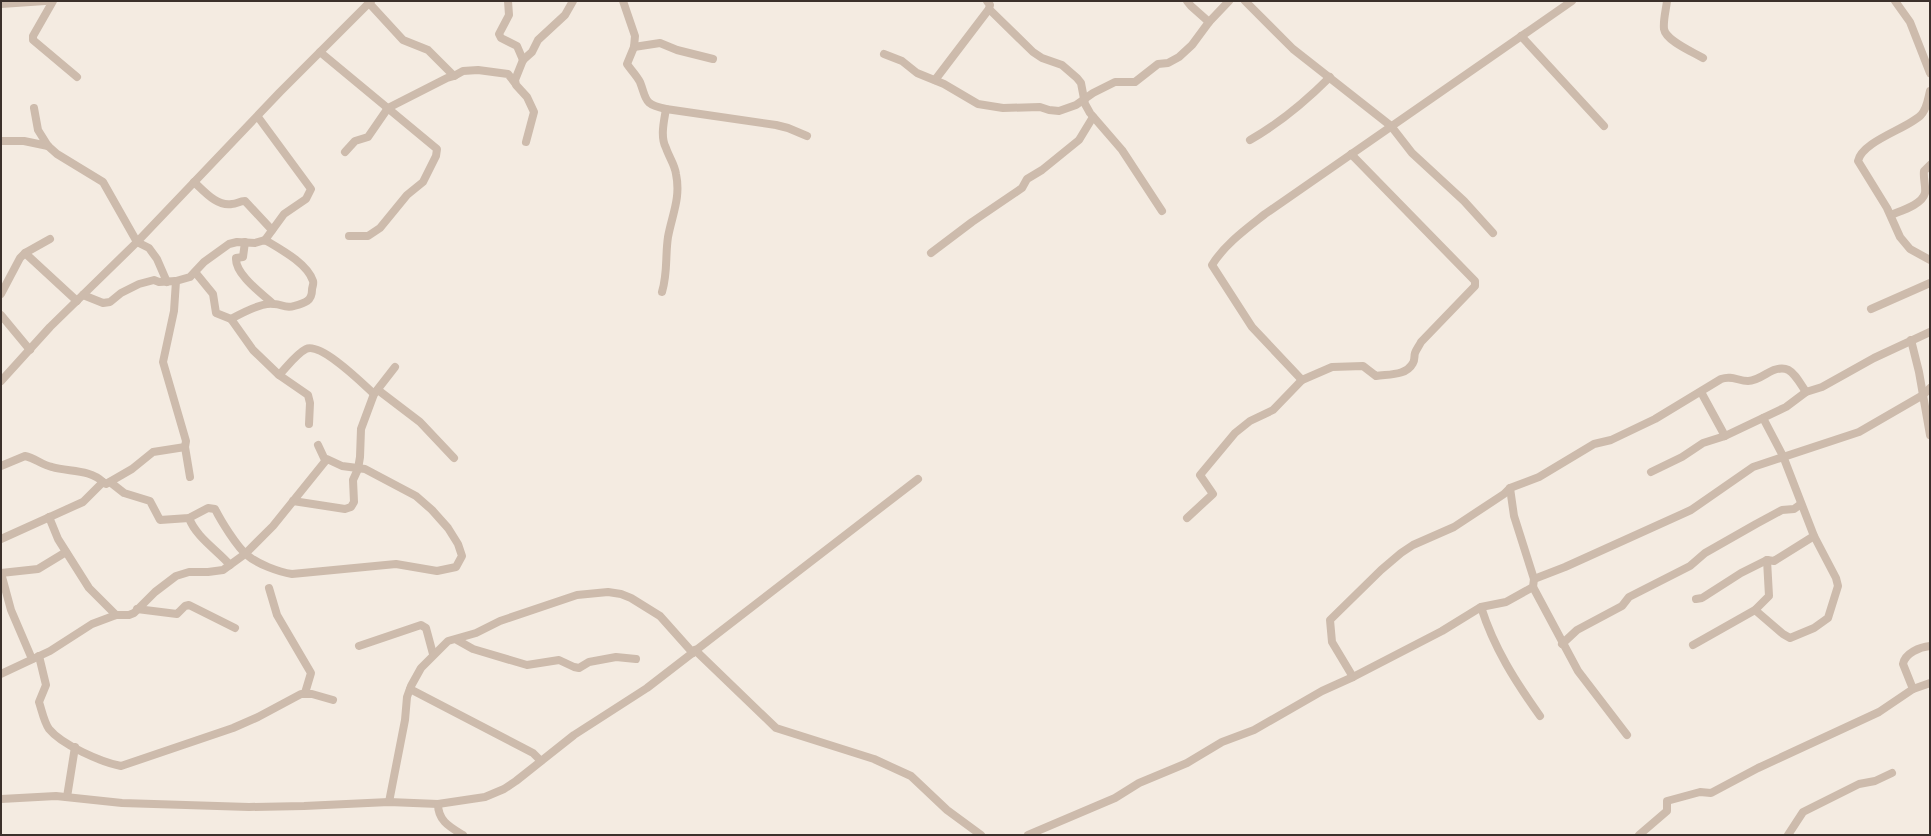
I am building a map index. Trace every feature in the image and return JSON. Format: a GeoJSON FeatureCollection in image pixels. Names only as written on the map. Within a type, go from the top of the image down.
{"type":"FeatureCollection","features":[{"type":"Feature","properties":{"kind":"street"},"geometry":{"type":"LineString","coordinates":[[1,4],[45,1]]}},
{"type":"Feature","properties":{"kind":"street"},"geometry":{"type":"LineString","coordinates":[[53,1],[33,36],[33,40],[77,77]]}},
{"type":"Feature","properties":{"kind":"street"},"geometry":{"type":"LineString","coordinates":[[508,1],[509,15],[498,34],[501,38],[517,46],[523,60]]}},
{"type":"Feature","properties":{"kind":"street"},"geometry":{"type":"LineString","coordinates":[[515,82],[523,60],[532,52],[538,40],[565,15],[573,1]]}},
{"type":"Feature","properties":{"kind":"street"},"geometry":{"type":"LineString","coordinates":[[622,1],[633,28],[634,47],[627,64],[640,81],[643,96],[657,107],[758,121],[788,128],[807,136]]}},
{"type":"Feature","properties":{"kind":"street"},"geometry":{"type":"LineString","coordinates":[[1187,1],[1209,22]]}},
{"type":"Feature","properties":{"kind":"street"},"geometry":{"type":"LineString","coordinates":[[884,54],[902,61],[917,73],[935,80],[978,104],[992,107],[1040,107],[1054,111],[1065,109],[1084,100],[1093,93],[1115,82],[1135,82],[1158,64],[1168,63],[1179,57],[1192,45],[1209,22],[1229,1]]}},
{"type":"Feature","properties":{"kind":"street"},"geometry":{"type":"LineString","coordinates":[[1245,1],[1293,49],[1391,126],[1412,153],[1460,197],[1493,233]]}},
{"type":"Feature","properties":{"kind":"street"},"geometry":{"type":"LineString","coordinates":[[1302,380],[1252,327],[1212,265],[1222,250],[1240,233],[1351,154],[1572,1]]}},
{"type":"Feature","properties":{"kind":"street"},"geometry":{"type":"LineString","coordinates":[[1667,1],[1664,23],[1665,33],[1671,39],[1703,58]]}},
{"type":"Feature","properties":{"kind":"street"},"geometry":{"type":"LineString","coordinates":[[1895,1],[1910,22],[1930,73]]}},
{"type":"Feature","properties":{"kind":"street"},"geometry":{"type":"LineString","coordinates":[[1,381],[50,327],[137,242],[370,2],[403,40],[428,50],[454,76]]}},
{"type":"Feature","properties":{"kind":"street"},"geometry":{"type":"LineString","coordinates":[[935,80],[988,5],[1033,52],[1042,58],[1062,65],[1077,78],[1082,88],[1084,100],[1093,117],[1122,150],[1162,211]]}},
{"type":"Feature","properties":{"kind":"street"},"geometry":{"type":"LineString","coordinates":[[1521,36],[1604,126]]}},
{"type":"Feature","properties":{"kind":"street"},"geometry":{"type":"LineString","coordinates":[[634,47],[660,43],[677,50],[713,59]]}},
{"type":"Feature","properties":{"kind":"street"},"geometry":{"type":"LineString","coordinates":[[320,52],[437,149],[436,156],[423,182],[407,195],[380,228],[368,236],[349,236]]}},
{"type":"Feature","properties":{"kind":"street"},"geometry":{"type":"LineString","coordinates":[[345,152],[355,142],[368,137],[388,108],[463,71],[478,70],[508,74],[527,97],[534,112],[526,142]]}},
{"type":"Feature","properties":{"kind":"street"},"geometry":{"type":"LineString","coordinates":[[1250,140],[1298,108],[1330,78]]}},
{"type":"Feature","properties":{"kind":"street"},"geometry":{"type":"LineString","coordinates":[[1930,92],[1925,108],[1920,116],[1879,140],[1859,158],[1859,164],[1891,215],[1900,237],[1905,244],[1930,260]]}},
{"type":"Feature","properties":{"kind":"street"},"geometry":{"type":"LineString","coordinates":[[34,108],[38,130],[48,146],[57,154],[103,182],[137,242],[149,248],[157,259],[167,282]]}},
{"type":"Feature","properties":{"kind":"street"},"geometry":{"type":"LineString","coordinates":[[662,292],[667,277],[666,257],[668,236],[676,207],[678,191],[676,173],[663,139],[666,109]]}},
{"type":"Feature","properties":{"kind":"street"},"geometry":{"type":"LineString","coordinates":[[25,253],[80,298],[102,303],[110,302],[121,293],[139,284],[154,280],[167,282],[176,281],[190,277],[222,247],[237,242],[255,243],[265,240],[289,209],[306,198],[311,189],[258,117]]}},
{"type":"Feature","properties":{"kind":"street"},"geometry":{"type":"LineString","coordinates":[[931,253],[972,222],[1022,188],[1027,180],[1042,170],[1079,140],[1093,117]]}},
{"type":"Feature","properties":{"kind":"street"},"geometry":{"type":"LineString","coordinates":[[1,141],[24,141],[48,146]]}},
{"type":"Feature","properties":{"kind":"street"},"geometry":{"type":"LineString","coordinates":[[1187,518],[1212,494],[1200,475],[1235,433],[1250,421],[1273,410],[1302,380],[1332,367],[1363,366],[1376,376],[1398,374],[1407,371],[1414,362],[1415,354],[1421,342],[1476,284],[1351,154]]}},
{"type":"Feature","properties":{"kind":"street"},"geometry":{"type":"LineString","coordinates":[[1891,215],[1911,206],[1923,197],[1925,190],[1924,171],[1930,165]]}},
{"type":"Feature","properties":{"kind":"street"},"geometry":{"type":"LineString","coordinates":[[194,182],[211,198],[232,204],[240,201],[244,202],[272,230]]}},
{"type":"Feature","properties":{"kind":"street"},"geometry":{"type":"LineString","coordinates":[[1,294],[12,270],[25,253],[50,239]]}},
{"type":"Feature","properties":{"kind":"street"},"geometry":{"type":"LineString","coordinates":[[245,242],[243,257],[236,258],[238,265],[246,279],[272,303],[282,307],[294,306],[310,299],[313,295],[313,282],[298,261],[265,240]]}},
{"type":"Feature","properties":{"kind":"street"},"geometry":{"type":"LineString","coordinates":[[194,272],[213,294],[216,313],[231,319],[242,333],[249,347],[279,375],[308,395],[310,403],[309,424]]}},
{"type":"Feature","properties":{"kind":"street"},"geometry":{"type":"LineString","coordinates":[[176,281],[174,310],[163,362],[186,441],[185,447],[190,477]]}},
{"type":"Feature","properties":{"kind":"street"},"geometry":{"type":"LineString","coordinates":[[1871,309],[1930,283]]}},
{"type":"Feature","properties":{"kind":"street"},"geometry":{"type":"LineString","coordinates":[[231,319],[254,308],[272,303]]}},
{"type":"Feature","properties":{"kind":"street"},"geometry":{"type":"LineString","coordinates":[[1,315],[30,350]]}},
{"type":"Feature","properties":{"kind":"street"},"geometry":{"type":"LineString","coordinates":[[1651,472],[1682,458],[1702,443],[1725,436],[1786,407],[1806,392],[1822,387],[1911,340],[1930,332]]}},
{"type":"Feature","properties":{"kind":"street"},"geometry":{"type":"LineString","coordinates":[[1911,340],[1919,372],[1930,435]]}},
{"type":"Feature","properties":{"kind":"street"},"geometry":{"type":"LineString","coordinates":[[279,375],[305,349],[311,347],[317,348],[376,392],[420,422],[454,458]]}},
{"type":"Feature","properties":{"kind":"street"},"geometry":{"type":"LineString","coordinates":[[293,500],[349,508],[354,502],[353,480],[358,469],[361,429],[376,392],[395,367]]}},
{"type":"Feature","properties":{"kind":"street"},"geometry":{"type":"LineString","coordinates":[[1353,677],[1332,642],[1329,624],[1332,616],[1401,553],[1413,545],[1454,527],[1504,494],[1510,488],[1539,477],[1594,444],[1612,440],[1655,420],[1726,377],[1753,380],[1780,367],[1791,371],[1806,392]]}},
{"type":"Feature","properties":{"kind":"street"},"geometry":{"type":"LineString","coordinates":[[1028,835],[1115,798],[1139,783],[1187,764],[1222,742],[1254,730],[1322,691],[1353,677],[1442,631],[1481,607],[1506,602],[1533,583],[1565,567],[1691,510],[1748,470],[1783,456],[1859,432],[1923,395],[1930,388]]}},
{"type":"Feature","properties":{"kind":"street"},"geometry":{"type":"LineString","coordinates":[[1701,392],[1725,436]]}},
{"type":"Feature","properties":{"kind":"street"},"geometry":{"type":"LineString","coordinates":[[1755,610],[1783,634],[1790,638],[1814,628],[1828,618],[1838,586],[1836,578],[1814,536],[1783,456],[1763,418]]}},
{"type":"Feature","properties":{"kind":"street"},"geometry":{"type":"LineString","coordinates":[[318,445],[325,460]]}},
{"type":"Feature","properties":{"kind":"street"},"geometry":{"type":"LineString","coordinates":[[1,539],[38,524],[49,517],[83,502],[106,482],[132,468],[152,452],[185,447]]}},
{"type":"Feature","properties":{"kind":"street"},"geometry":{"type":"LineString","coordinates":[[1,466],[26,456],[51,467],[80,472],[98,478],[124,493],[150,502],[160,520],[189,518],[208,508],[215,509],[246,554],[254,561],[292,574],[396,564],[437,571],[452,569],[459,565],[462,556],[458,544],[448,528],[432,510],[405,490],[381,479],[365,469],[342,466],[327,459],[325,460]]}},
{"type":"Feature","properties":{"kind":"street"},"geometry":{"type":"LineString","coordinates":[[1,674],[50,651],[82,629],[116,615],[129,615],[176,576],[189,572],[223,570],[246,554],[273,526],[325,460]]}},
{"type":"Feature","properties":{"kind":"street"},"geometry":{"type":"LineString","coordinates":[[1,799],[67,797],[122,803],[249,807],[389,802],[438,804],[485,797],[504,789],[574,735],[647,688],[918,479]]}},
{"type":"Feature","properties":{"kind":"street"},"geometry":{"type":"LineString","coordinates":[[1510,488],[1514,516],[1533,583],[1562,644],[1578,671],[1627,735]]}},
{"type":"Feature","properties":{"kind":"street"},"geometry":{"type":"LineString","coordinates":[[1562,644],[1577,630],[1622,606],[1629,597],[1690,566],[1705,553],[1756,524],[1782,510],[1794,509],[1801,504]]}},
{"type":"Feature","properties":{"kind":"street"},"geometry":{"type":"LineString","coordinates":[[49,517],[66,552],[93,593],[110,607],[116,615]]}},
{"type":"Feature","properties":{"kind":"street"},"geometry":{"type":"LineString","coordinates":[[189,518],[192,527],[200,536],[216,549],[230,565]]}},
{"type":"Feature","properties":{"kind":"street"},"geometry":{"type":"LineString","coordinates":[[1696,599],[1702,598],[1741,573],[1766,560],[1774,561],[1814,536]]}},
{"type":"Feature","properties":{"kind":"street"},"geometry":{"type":"LineString","coordinates":[[66,552],[38,568],[1,573],[11,610],[35,658],[46,685],[39,702],[46,723],[56,736],[75,747],[121,766],[233,728],[264,714],[298,695],[305,693],[333,700]]}},
{"type":"Feature","properties":{"kind":"street"},"geometry":{"type":"LineString","coordinates":[[1693,645],[1755,610],[1769,596],[1766,560]]}},
{"type":"Feature","properties":{"kind":"street"},"geometry":{"type":"LineString","coordinates":[[269,588],[277,615],[311,673],[305,693]]}},
{"type":"Feature","properties":{"kind":"street"},"geometry":{"type":"LineString","coordinates":[[389,802],[410,689],[421,668],[433,654],[448,641],[457,640],[476,633],[500,621],[541,606],[577,595],[608,592],[621,594],[631,598],[660,616],[694,652],[776,728],[874,759],[912,776],[947,810],[981,835]]}},
{"type":"Feature","properties":{"kind":"street"},"geometry":{"type":"LineString","coordinates":[[137,609],[177,614],[184,606],[189,605],[235,628]]}},
{"type":"Feature","properties":{"kind":"street"},"geometry":{"type":"LineString","coordinates":[[1481,607],[1494,644],[1540,716]]}},
{"type":"Feature","properties":{"kind":"street"},"geometry":{"type":"LineString","coordinates":[[359,646],[421,625],[426,628],[433,654]]}},
{"type":"Feature","properties":{"kind":"street"},"geometry":{"type":"LineString","coordinates":[[457,640],[473,649],[527,665],[559,660],[579,668],[589,662],[616,658],[636,659]]}},
{"type":"Feature","properties":{"kind":"street"},"geometry":{"type":"LineString","coordinates":[[1913,689],[1902,664],[1903,661],[1915,650],[1930,646]]}},
{"type":"Feature","properties":{"kind":"street"},"geometry":{"type":"LineString","coordinates":[[1639,835],[1667,811],[1667,801],[1700,792],[1711,793],[1758,768],[1879,712],[1913,689],[1930,683]]}},
{"type":"Feature","properties":{"kind":"street"},"geometry":{"type":"LineString","coordinates":[[410,689],[533,753],[541,761]]}},
{"type":"Feature","properties":{"kind":"street"},"geometry":{"type":"LineString","coordinates":[[67,797],[75,747]]}},
{"type":"Feature","properties":{"kind":"street"},"geometry":{"type":"LineString","coordinates":[[1788,835],[1803,812],[1859,784],[1875,781],[1892,773]]}},
{"type":"Feature","properties":{"kind":"street"},"geometry":{"type":"LineString","coordinates":[[438,804],[438,814],[444,822],[463,835]]}}]}
